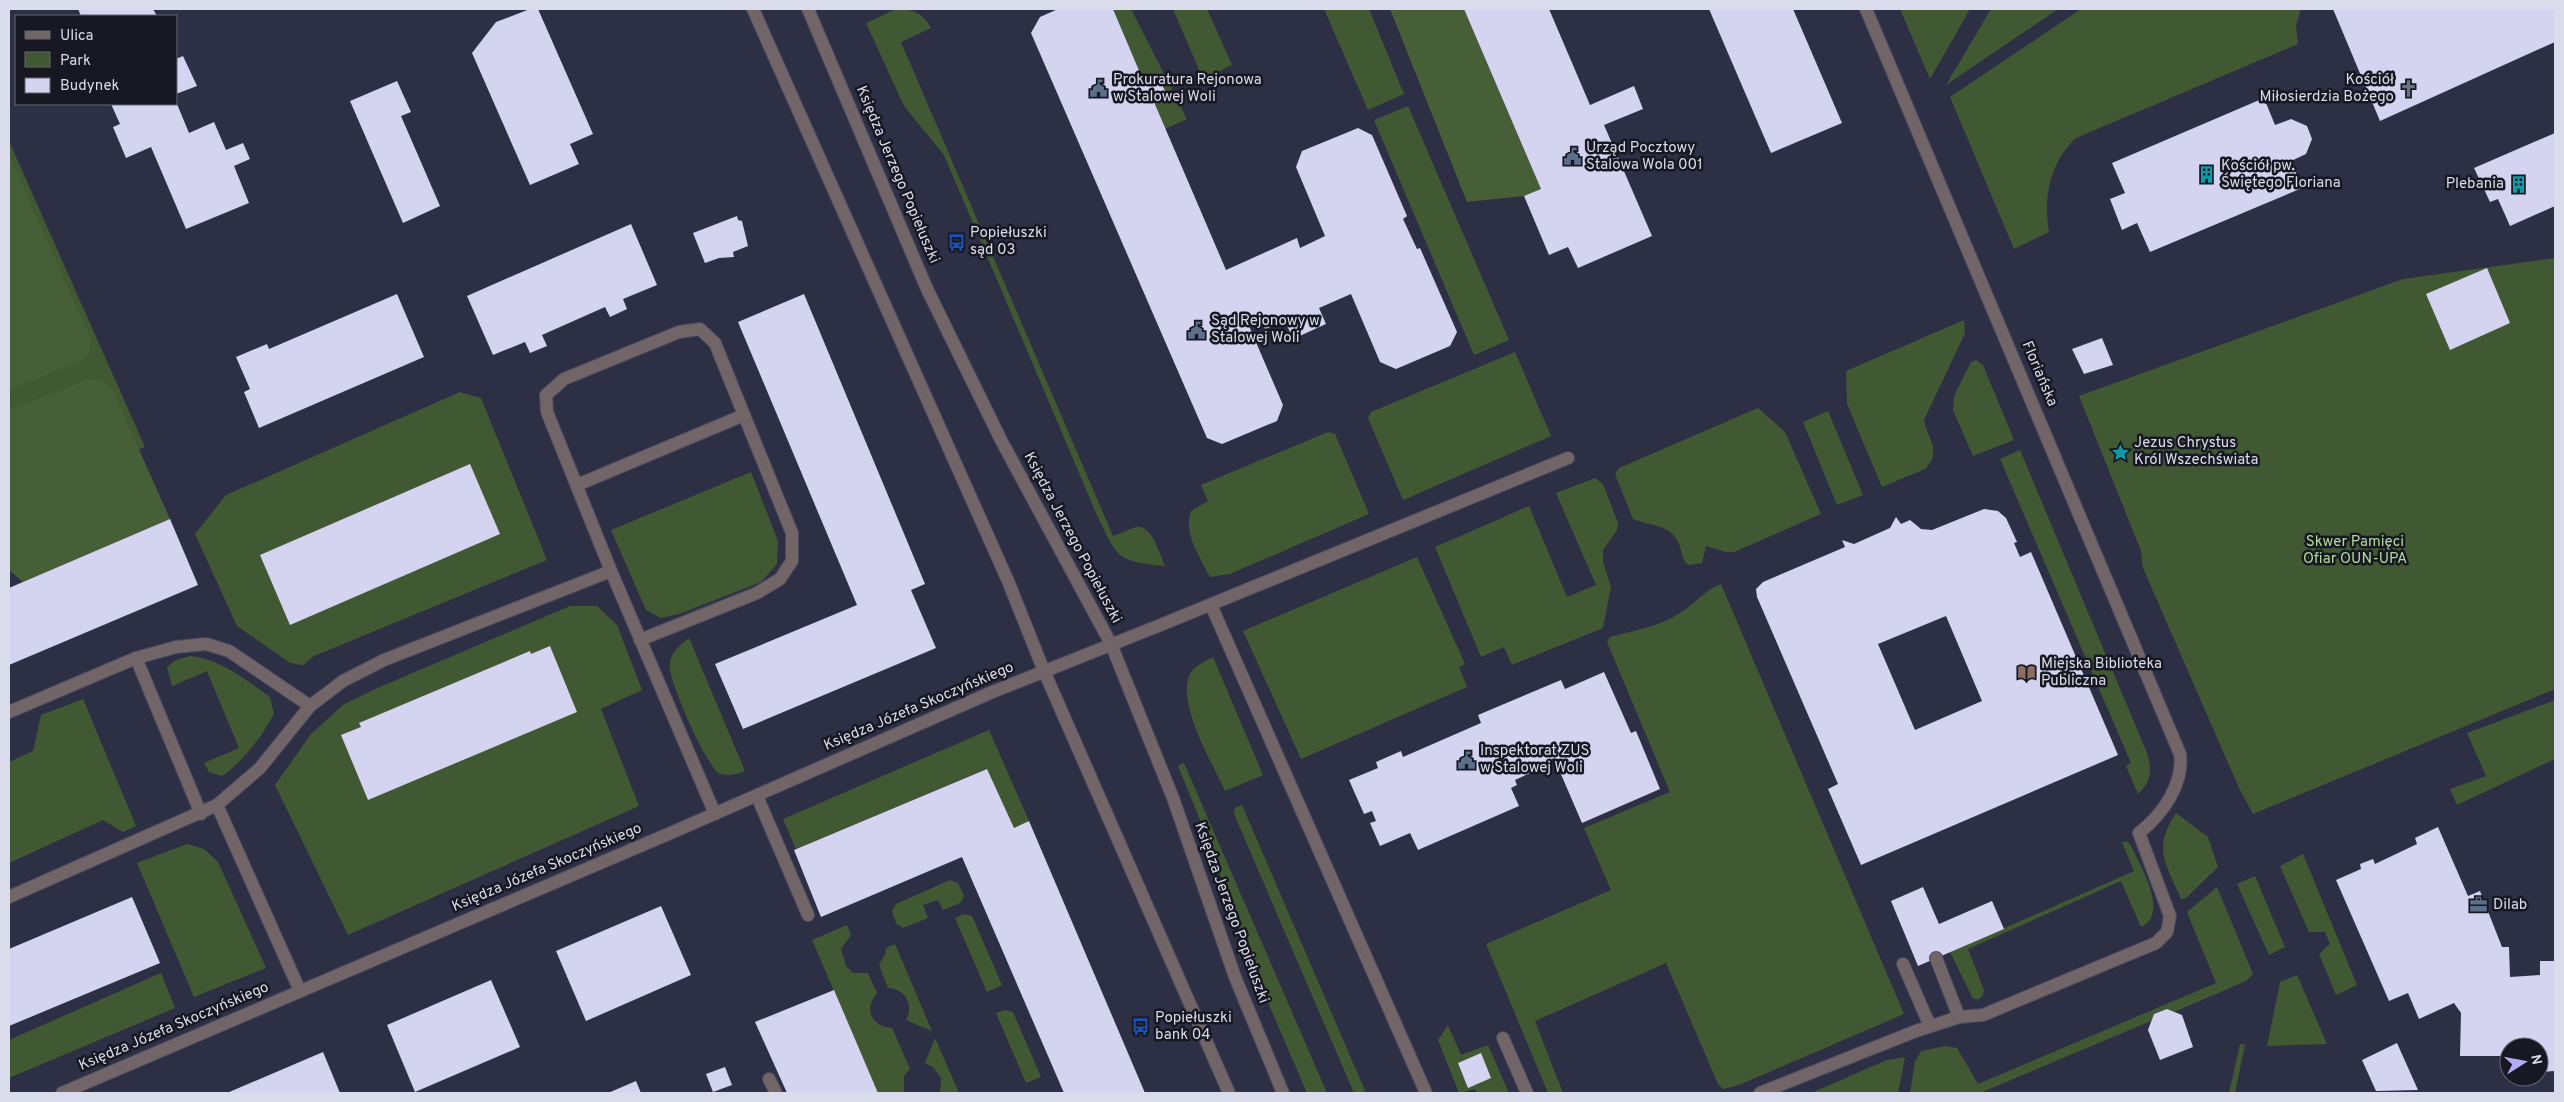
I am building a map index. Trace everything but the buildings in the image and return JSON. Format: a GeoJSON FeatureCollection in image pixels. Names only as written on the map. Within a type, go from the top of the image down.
{"type":"FeatureCollection","features":[{"type":"Feature","properties":{"kind":"street"},"geometry":{"type":"LineString","coordinates":[[753,9],[1008,581],[1044,671],[1230,1093]]}},
{"type":"Feature","properties":{"kind":"street","name":"Księdza Jerzego Popiełuszki"},"geometry":{"type":"LineString","coordinates":[[808,9],[928,289],[1000,440],[1111,644],[1173,798],[1235,977],[1283,1093]]}},
{"type":"Feature","properties":{"kind":"street","name":"Floriańska"},"geometry":{"type":"LineString","coordinates":[[1866,9],[2180,754],[2181,776],[2175,788],[2154,820],[2139,833],[2168,905],[2170,916],[2167,932],[2163,938],[1983,1015],[1959,1017]]}},
{"type":"Feature","properties":{"kind":"street"},"geometry":{"type":"LineString","coordinates":[[640,640],[757,593],[780,579],[792,561],[792,533],[715,342],[700,329],[679,332],[573,376],[564,380],[546,395],[547,412],[611,571],[640,640],[715,814]]}},
{"type":"Feature","properties":{"kind":"street"},"geometry":{"type":"LineString","coordinates":[[577,485],[744,415]]}},
{"type":"Feature","properties":{"kind":"street","name":"Księdza Józefa Skoczyńskiego"},"geometry":{"type":"LineString","coordinates":[[62,1093],[757,796],[981,696],[1211,605],[1568,458]]}},
{"type":"Feature","properties":{"kind":"street"},"geometry":{"type":"LineString","coordinates":[[9,897],[201,814],[217,805],[260,768],[310,706],[343,681],[384,660],[611,571]]}},
{"type":"Feature","properties":{"kind":"street"},"geometry":{"type":"LineString","coordinates":[[1211,605],[1426,1093]]}},
{"type":"Feature","properties":{"kind":"street"},"geometry":{"type":"LineString","coordinates":[[9,712],[136,658],[176,647],[206,644],[229,651],[310,706]]}},
{"type":"Feature","properties":{"kind":"street"},"geometry":{"type":"LineString","coordinates":[[136,658],[201,814]]}},
{"type":"Feature","properties":{"kind":"street"},"geometry":{"type":"LineString","coordinates":[[757,796],[808,914]]}},
{"type":"Feature","properties":{"kind":"street"},"geometry":{"type":"LineString","coordinates":[[217,805],[300,991]]}},
{"type":"Feature","properties":{"kind":"street"},"geometry":{"type":"LineString","coordinates":[[1760,1093],[1930,1026],[1959,1017],[1936,958]]}},
{"type":"Feature","properties":{"kind":"street"},"geometry":{"type":"LineString","coordinates":[[1903,964],[1930,1026]]}},
{"type":"Feature","properties":{"kind":"street"},"geometry":{"type":"LineString","coordinates":[[1503,1038],[1527,1093]]}},
{"type":"Feature","properties":{"kind":"street"},"geometry":{"type":"LineString","coordinates":[[770,1079],[776,1093]]}},
{"type":"Feature","properties":{"kind":"green space"},"geometry":{"type":"Polygon","coordinates":[[[896,9],[908,10],[921,15],[931,28],[901,42],[1113,536],[1136,527],[1142,527],[1147,530],[1155,541],[1165,566],[1136,562],[1120,554],[1114,548],[1096,513],[944,155],[904,106],[866,23],[896,9]]]}},
{"type":"Feature","properties":{"kind":"green space"},"geometry":{"type":"Polygon","coordinates":[[[1113,9],[1131,9],[1187,119],[1165,129],[1154,102],[1167,95],[1157,74],[1143,80],[1113,9]]]}},
{"type":"Feature","properties":{"kind":"green space"},"geometry":{"type":"Polygon","coordinates":[[[1173,9],[1207,9],[1232,65],[1203,79],[1173,9]]]}},
{"type":"Feature","properties":{"kind":"green space"},"geometry":{"type":"Polygon","coordinates":[[[1324,9],[1369,9],[1404,94],[1368,110],[1324,9]]]}},
{"type":"Feature","properties":{"kind":"green space"},"geometry":{"type":"Polygon","coordinates":[[[1390,9],[1464,9],[1541,189],[1524,196],[1467,202],[1390,9]]]}},
{"type":"Feature","properties":{"kind":"green space"},"geometry":{"type":"Polygon","coordinates":[[[1900,9],[1970,9],[1930,79],[1900,9]]]}},
{"type":"Feature","properties":{"kind":"green space"},"geometry":{"type":"Polygon","coordinates":[[[1991,9],[2058,9],[1946,85],[1991,9]]]}},
{"type":"Feature","properties":{"kind":"green space"},"geometry":{"type":"Polygon","coordinates":[[[2081,9],[2301,9],[2296,25],[2298,44],[2076,138],[2060,158],[2050,181],[2047,206],[2049,232],[2014,249],[1950,97],[2081,9]]]}},
{"type":"Feature","properties":{"kind":"green space"},"geometry":{"type":"Polygon","coordinates":[[[1408,106],[1509,340],[1474,355],[1374,120],[1408,106]]]}},
{"type":"Feature","properties":{"kind":"green space"},"geometry":{"type":"Polygon","coordinates":[[[9,141],[145,447],[9,500],[9,141]]]}},
{"type":"Feature","properties":{"kind":"green space"},"geometry":{"type":"Polygon","coordinates":[[[9,155],[91,340],[90,351],[85,359],[9,390],[9,155]]]}},
{"type":"Feature","properties":{"kind":"green space","name":"Skwer Pamięci Ofiar OUN-UPA"},"geometry":{"type":"Polygon","coordinates":[[[2555,258],[2555,689],[2253,814],[2239,788],[2143,568],[2141,551],[2079,396],[2403,279],[2555,258]]]}},
{"type":"Feature","properties":{"kind":"green space"},"geometry":{"type":"Polygon","coordinates":[[[1964,320],[1965,333],[1924,420],[1932,445],[1933,457],[1925,469],[1882,487],[1847,404],[1846,371],[1964,320]]]}},
{"type":"Feature","properties":{"kind":"green space"},"geometry":{"type":"Polygon","coordinates":[[[1515,352],[1551,436],[1403,500],[1368,418],[1371,412],[1515,352]]]}},
{"type":"Feature","properties":{"kind":"green space"},"geometry":{"type":"Polygon","coordinates":[[[1976,360],[1983,365],[2014,440],[1973,456],[1953,410],[1954,396],[1971,362],[1976,360]]]}},
{"type":"Feature","properties":{"kind":"green space"},"geometry":{"type":"Polygon","coordinates":[[[89,379],[103,380],[113,391],[170,519],[23,582],[9,570],[9,410],[89,379]]]}},
{"type":"Feature","properties":{"kind":"green space"},"geometry":{"type":"Polygon","coordinates":[[[460,392],[481,398],[547,560],[314,656],[303,665],[290,663],[237,626],[195,534],[226,495],[460,392]]]}},
{"type":"Feature","properties":{"kind":"green space"},"geometry":{"type":"Polygon","coordinates":[[[1758,408],[1785,432],[1821,514],[1734,552],[1726,552],[1706,546],[1702,563],[1688,565],[1683,558],[1679,544],[1671,533],[1665,529],[1633,519],[1615,474],[1619,468],[1758,408]]]}},
{"type":"Feature","properties":{"kind":"green space"},"geometry":{"type":"Polygon","coordinates":[[[1828,411],[1863,495],[1837,505],[1803,422],[1828,411]]]}},
{"type":"Feature","properties":{"kind":"green space"},"geometry":{"type":"Polygon","coordinates":[[[1328,432],[1335,434],[1369,514],[1230,574],[1210,577],[1197,554],[1189,528],[1191,511],[1208,501],[1201,485],[1328,432]]]}},
{"type":"Feature","properties":{"kind":"green space"},"geometry":{"type":"Polygon","coordinates":[[[2020,450],[2147,753],[2150,775],[2143,789],[2138,794],[2126,766],[2131,763],[2000,459],[2020,450]]]}},
{"type":"Feature","properties":{"kind":"green space"},"geometry":{"type":"Polygon","coordinates":[[[751,472],[778,541],[777,564],[761,582],[679,614],[661,618],[646,610],[611,530],[751,472]]]}},
{"type":"Feature","properties":{"kind":"green space"},"geometry":{"type":"Polygon","coordinates":[[[1595,478],[1603,484],[1618,523],[1617,530],[1603,550],[1603,562],[1611,587],[1603,628],[1512,665],[1504,647],[1481,657],[1435,547],[1529,506],[1567,597],[1596,585],[1556,493],[1595,478]]]}},
{"type":"Feature","properties":{"kind":"green space"},"geometry":{"type":"Polygon","coordinates":[[[1417,557],[1465,664],[1459,667],[1467,687],[1301,759],[1243,631],[1417,557]]]}},
{"type":"Feature","properties":{"kind":"green space"},"geometry":{"type":"Polygon","coordinates":[[[1721,584],[1904,1014],[1739,1085],[1723,1089],[1718,1084],[1666,963],[1535,1021],[1563,1093],[1548,1093],[1486,944],[1611,890],[1584,828],[1670,792],[1607,642],[1610,637],[1646,628],[1672,618],[1721,584]]]}},
{"type":"Feature","properties":{"kind":"green space"},"geometry":{"type":"Polygon","coordinates":[[[570,606],[597,606],[617,625],[642,690],[601,709],[639,806],[348,935],[275,785],[311,734],[344,704],[570,606]]]}},
{"type":"Feature","properties":{"kind":"green space"},"geometry":{"type":"Polygon","coordinates":[[[689,638],[745,771],[726,775],[719,773],[713,767],[698,741],[676,691],[670,669],[671,659],[675,651],[689,638]]]}},
{"type":"Feature","properties":{"kind":"green space"},"geometry":{"type":"Polygon","coordinates":[[[190,656],[212,661],[223,666],[270,697],[274,714],[269,723],[245,756],[222,776],[209,772],[204,763],[239,748],[207,671],[172,686],[167,667],[176,660],[190,656]]]}},
{"type":"Feature","properties":{"kind":"green space"},"geometry":{"type":"Polygon","coordinates":[[[1213,657],[1263,775],[1225,791],[1204,749],[1187,699],[1187,684],[1191,672],[1198,665],[1213,657]]]}},
{"type":"Feature","properties":{"kind":"green space"},"geometry":{"type":"Polygon","coordinates":[[[83,699],[136,826],[123,832],[103,820],[9,863],[9,762],[33,751],[41,715],[83,699]]]}},
{"type":"Feature","properties":{"kind":"green space"},"geometry":{"type":"Polygon","coordinates":[[[2555,700],[2555,759],[2457,805],[2450,789],[2486,776],[2467,733],[2555,700]]]}},
{"type":"Feature","properties":{"kind":"green space"},"geometry":{"type":"Polygon","coordinates":[[[989,730],[1029,821],[1014,828],[986,769],[796,849],[783,819],[989,730]]]}},
{"type":"Feature","properties":{"kind":"green space"},"geometry":{"type":"Polygon","coordinates":[[[1184,763],[1327,1093],[1307,1093],[1253,968],[1207,837],[1178,766],[1184,763]]]}},
{"type":"Feature","properties":{"kind":"green space"},"geometry":{"type":"Polygon","coordinates":[[[1242,805],[1366,1093],[1354,1093],[1234,814],[1235,808],[1242,805]]]}},
{"type":"Feature","properties":{"kind":"green space"},"geometry":{"type":"Polygon","coordinates":[[[2176,813],[2208,837],[2218,867],[2186,898],[2181,899],[2166,865],[2163,847],[2169,826],[2176,813]]]}},
{"type":"Feature","properties":{"kind":"green space"},"geometry":{"type":"Polygon","coordinates":[[[2122,842],[2128,842],[2131,846],[2146,877],[2153,901],[2153,912],[2149,921],[2141,927],[2121,881],[1968,949],[1984,990],[1983,995],[1979,999],[1973,999],[1950,952],[2134,871],[2122,842]]]}},
{"type":"Feature","properties":{"kind":"green space"},"geometry":{"type":"Polygon","coordinates":[[[187,844],[204,849],[218,862],[266,968],[194,997],[137,863],[187,844]]]}},
{"type":"Feature","properties":{"kind":"green space"},"geometry":{"type":"Polygon","coordinates":[[[2303,854],[2357,985],[2336,995],[2319,954],[2330,944],[2325,932],[2309,932],[2280,866],[2303,854]]]}},
{"type":"Feature","properties":{"kind":"green space"},"geometry":{"type":"Polygon","coordinates":[[[2255,876],[2285,947],[2269,955],[2237,884],[2255,876]]]}},
{"type":"Feature","properties":{"kind":"green space"},"geometry":{"type":"Polygon","coordinates":[[[950,880],[958,883],[964,896],[960,903],[943,910],[938,900],[923,905],[928,918],[903,928],[896,923],[892,911],[896,904],[950,880]]]}},
{"type":"Feature","properties":{"kind":"green space"},"geometry":{"type":"Polygon","coordinates":[[[2217,887],[2253,974],[2246,981],[2174,1012],[2167,1009],[2154,1014],[2151,1021],[1980,1093],[1910,1093],[1915,1062],[1921,1051],[1945,1046],[1957,1048],[1978,1084],[2216,983],[2187,912],[2217,887]]]}},
{"type":"Feature","properties":{"kind":"green space"},"geometry":{"type":"Polygon","coordinates":[[[964,914],[972,916],[1002,985],[987,992],[955,918],[964,914]]]}},
{"type":"Feature","properties":{"kind":"green space"},"geometry":{"type":"Polygon","coordinates":[[[847,925],[851,935],[841,949],[846,966],[853,973],[868,973],[877,993],[871,1005],[870,1011],[872,1016],[879,1024],[892,1028],[910,1069],[904,1076],[904,1093],[878,1093],[812,940],[847,925]]]}},
{"type":"Feature","properties":{"kind":"green space"},"geometry":{"type":"Polygon","coordinates":[[[895,944],[932,1031],[906,1020],[909,1009],[906,998],[899,991],[888,988],[879,965],[886,948],[895,944]]]}},
{"type":"Feature","properties":{"kind":"green space"},"geometry":{"type":"Polygon","coordinates":[[[161,973],[175,1008],[9,1078],[9,1040],[161,973]]]}},
{"type":"Feature","properties":{"kind":"green space"},"geometry":{"type":"Polygon","coordinates":[[[2297,975],[2327,1044],[2267,1046],[2280,982],[2297,975]]]}},
{"type":"Feature","properties":{"kind":"green space"},"geometry":{"type":"Polygon","coordinates":[[[1005,1010],[1013,1012],[1041,1077],[1026,1083],[996,1013],[1005,1010]]]}},
{"type":"Feature","properties":{"kind":"green space"},"geometry":{"type":"Polygon","coordinates":[[[1448,1025],[1461,1055],[1488,1045],[1509,1093],[1477,1093],[1475,1089],[1459,1093],[1438,1040],[1448,1025]]]}},
{"type":"Feature","properties":{"kind":"green space"},"geometry":{"type":"Polygon","coordinates":[[[935,1038],[959,1093],[940,1093],[941,1078],[933,1067],[925,1063],[935,1038]]]}},
{"type":"Feature","properties":{"kind":"green space"},"geometry":{"type":"Polygon","coordinates":[[[2240,1044],[2245,1045],[2235,1093],[2229,1093],[2240,1044]]]}},
{"type":"Feature","properties":{"kind":"green space"},"geometry":{"type":"Polygon","coordinates":[[[1905,1057],[1898,1093],[1811,1093],[1887,1060],[1905,1057]]]}},
{"type":"Feature","properties":{"kind":"place","name":"Prokuratura Rejonowa w Stalowej Woli"},"geometry":{"type":"Point","coordinates":[1099,89]}},
{"type":"Feature","properties":{"kind":"place","name":"Kościół Miłosierdzia Bożego"},"geometry":{"type":"Point","coordinates":[2408,89]}},
{"type":"Feature","properties":{"kind":"place","name":"Urząd Pocztowy Stalowa Wola 001"},"geometry":{"type":"Point","coordinates":[1572,157]}},
{"type":"Feature","properties":{"kind":"place","name":"Kościół pw. Świętego Floriana"},"geometry":{"type":"Point","coordinates":[2207,175]}},
{"type":"Feature","properties":{"kind":"place","name":"Plebania"},"geometry":{"type":"Point","coordinates":[2518,184]}},
{"type":"Feature","properties":{"kind":"place","name":"Popiełuszki sąd 03"},"geometry":{"type":"Point","coordinates":[956,242]}},
{"type":"Feature","properties":{"kind":"place","name":"Sąd Rejonowy w Stalowej Woli"},"geometry":{"type":"Point","coordinates":[1197,330]}},
{"type":"Feature","properties":{"kind":"place","name":"Jezus Chrystus Król Wszechświata"},"geometry":{"type":"Point","coordinates":[2120,452]}},
{"type":"Feature","properties":{"kind":"place","name":"Miejska Biblioteka Publiczna"},"geometry":{"type":"Point","coordinates":[2027,673]}},
{"type":"Feature","properties":{"kind":"place","name":"Inspektorat ZUS w Stalowej Woli"},"geometry":{"type":"Point","coordinates":[1466,760]}},
{"type":"Feature","properties":{"kind":"place","name":"Dilab"},"geometry":{"type":"Point","coordinates":[2479,905]}},
{"type":"Feature","properties":{"kind":"place","name":"Popiełuszki bank 04"},"geometry":{"type":"Point","coordinates":[1141,1027]}}]}
